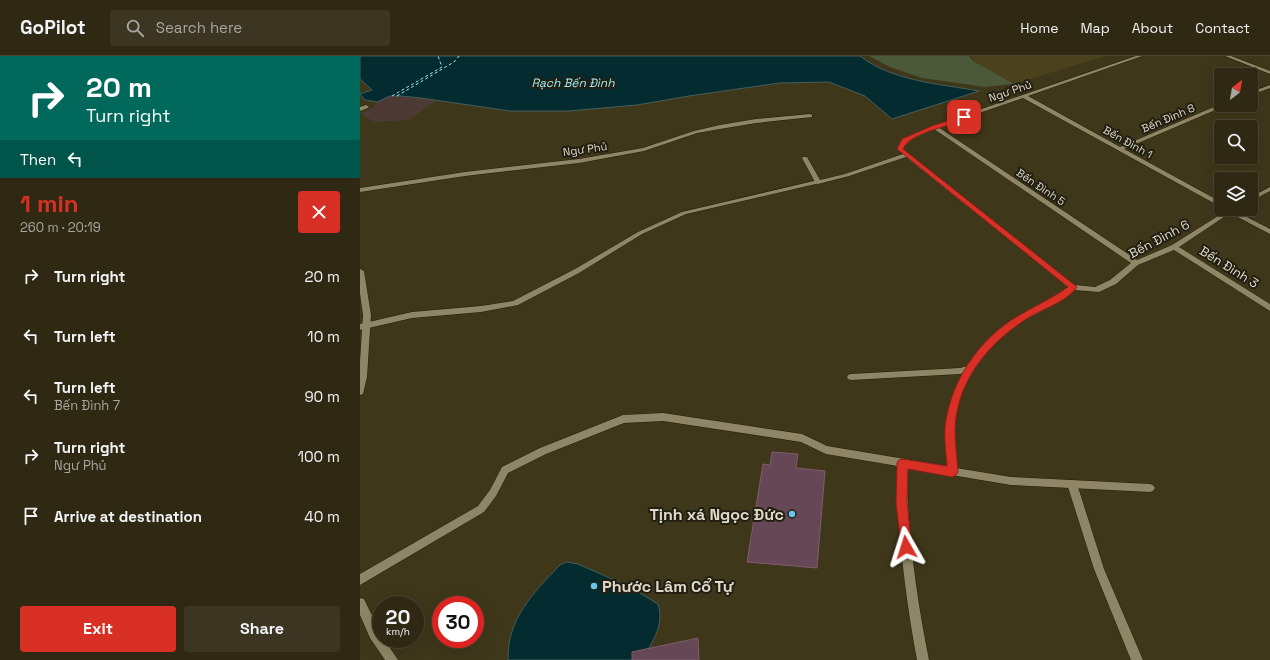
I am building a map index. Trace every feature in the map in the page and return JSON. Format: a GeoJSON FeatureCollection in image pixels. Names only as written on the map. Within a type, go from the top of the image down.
{"type":"FeatureCollection","features":[{"type":"Feature","properties":{"kind":"street","name":"Ngư Phủ"},"geometry":{"type":"LineString","coordinates":[[906,155],[900,149],[904,141],[934,127],[1140,56]]}},
{"type":"Feature","properties":{"kind":"street"},"geometry":{"type":"LineString","coordinates":[[1222,56],[1239,61]]}},
{"type":"Feature","properties":{"kind":"street"},"geometry":{"type":"LineString","coordinates":[[1227,56],[1270,73]]}},
{"type":"Feature","properties":{"kind":"street"},"geometry":{"type":"LineString","coordinates":[[1258,91],[1270,86]]}},
{"type":"Feature","properties":{"kind":"street","name":"Bến Đình 1"},"geometry":{"type":"LineString","coordinates":[[1024,97],[1214,201]]}},
{"type":"Feature","properties":{"kind":"street"},"geometry":{"type":"LineString","coordinates":[[360,109],[366,107]]}},
{"type":"Feature","properties":{"kind":"street","name":"Bến Đình 8"},"geometry":{"type":"LineString","coordinates":[[1120,149],[1214,109]]}},
{"type":"Feature","properties":{"kind":"street","name":"Ngư Phủ"},"geometry":{"type":"LineString","coordinates":[[360,190],[465,174],[579,161],[644,149],[696,132],[720,127],[756,121],[810,116]]}},
{"type":"Feature","properties":{"kind":"street","name":"Bến Đình 5"},"geometry":{"type":"LineString","coordinates":[[934,127],[1136,263]]}},
{"type":"Feature","properties":{"kind":"street"},"geometry":{"type":"LineString","coordinates":[[363,326],[412,315],[481,309],[516,303],[577,271],[640,233],[684,213],[847,175],[906,155],[1073,287],[1056,300],[1031,312],[1006,329],[981,353],[970,368],[956,396],[950,428],[952,472]]}},
{"type":"Feature","properties":{"kind":"street"},"geometry":{"type":"LineString","coordinates":[[805,158],[818,182]]}},
{"type":"Feature","properties":{"kind":"street"},"geometry":{"type":"LineString","coordinates":[[1258,195],[1270,189]]}},
{"type":"Feature","properties":{"kind":"street","name":"Bến Đình 6"},"geometry":{"type":"LineString","coordinates":[[1073,287],[1096,290],[1113,282],[1136,263],[1174,247],[1221,216]]}},
{"type":"Feature","properties":{"kind":"street"},"geometry":{"type":"LineString","coordinates":[[1241,216],[1270,232]]}},
{"type":"Feature","properties":{"kind":"street","name":"Bến Đình 3"},"geometry":{"type":"LineString","coordinates":[[1174,247],[1270,308]]}},
{"type":"Feature","properties":{"kind":"street"},"geometry":{"type":"LineString","coordinates":[[360,271],[367,316],[363,326],[363,377],[360,392]]}},
{"type":"Feature","properties":{"kind":"street"},"geometry":{"type":"LineString","coordinates":[[851,377],[960,371],[970,368]]}},
{"type":"Feature","properties":{"kind":"street"},"geometry":{"type":"LineString","coordinates":[[360,580],[481,509],[493,493],[505,470],[543,451],[623,419],[663,417],[802,438],[826,450],[1011,482],[1150,488]]}},
{"type":"Feature","properties":{"kind":"street"},"geometry":{"type":"LineString","coordinates":[[902,463],[902,503],[912,606],[923,660]]}},
{"type":"Feature","properties":{"kind":"street"},"geometry":{"type":"LineString","coordinates":[[1072,484],[1099,570],[1137,660]]}},
{"type":"Feature","properties":{"kind":"street"},"geometry":{"type":"LineString","coordinates":[[360,603],[374,634],[392,660]]}},
{"type":"Feature","properties":{"kind":"shaded area"},"geometry":{"type":"Polygon","coordinates":[[[971,56],[1105,56],[1014,84],[973,61],[971,56]]]}},
{"type":"Feature","properties":{"kind":"shaded area"},"geometry":{"type":"Polygon","coordinates":[[[390,96],[437,100],[409,120],[375,122],[360,114],[374,107],[377,102],[390,96]]]}},
{"type":"Feature","properties":{"kind":"green space"},"geometry":{"type":"Polygon","coordinates":[[[869,56],[969,56],[973,61],[1014,84],[985,87],[922,78],[890,67],[869,56]]]}},
{"type":"Feature","properties":{"kind":"water","name":"Rạch Bến Đình"},"geometry":{"type":"Polygon","coordinates":[[[360,56],[860,56],[887,71],[901,76],[979,91],[892,119],[865,96],[829,82],[779,83],[637,105],[569,111],[510,111],[401,96],[390,96],[377,102],[365,100],[360,94],[372,90],[360,79],[360,56]]]}},
{"type":"Feature","properties":{"kind":"water"},"geometry":{"type":"Polygon","coordinates":[[[566,562],[578,564],[628,586],[658,604],[660,612],[659,626],[642,660],[508,660],[509,645],[517,619],[540,586],[560,565],[566,562]]]}},
{"type":"Feature","properties":{"kind":"building"},"geometry":{"type":"Polygon","coordinates":[[[772,452],[798,454],[796,468],[825,471],[817,568],[747,562],[763,464],[770,465],[772,452]]]}},
{"type":"Feature","properties":{"kind":"building"},"geometry":{"type":"Polygon","coordinates":[[[698,638],[699,660],[632,660],[632,652],[698,638]]]}},
{"type":"Feature","properties":{"kind":"ferry route"},"geometry":{"type":"LineString","coordinates":[[392,96],[442,67],[438,56]]}},
{"type":"Feature","properties":{"kind":"ferry route"},"geometry":{"type":"LineString","coordinates":[[397,96],[454,62],[459,56]]}},
{"type":"Feature","properties":{"kind":"place","name":"Tịnh xá Ngọc Đức"},"geometry":{"type":"Point","coordinates":[792,514]}},
{"type":"Feature","properties":{"kind":"place","name":"Phước Lâm Cổ Tự"},"geometry":{"type":"Point","coordinates":[594,586]}},
{"type":"Feature","properties":{"kind":"route"},"geometry":{"type":"LineString","coordinates":[[906,547],[902,503],[902,463],[952,472],[950,428],[956,396],[970,368],[981,353],[997,336],[1014,322],[1056,300],[1073,287],[900,149],[904,141],[934,127],[964,117]]}}]}
